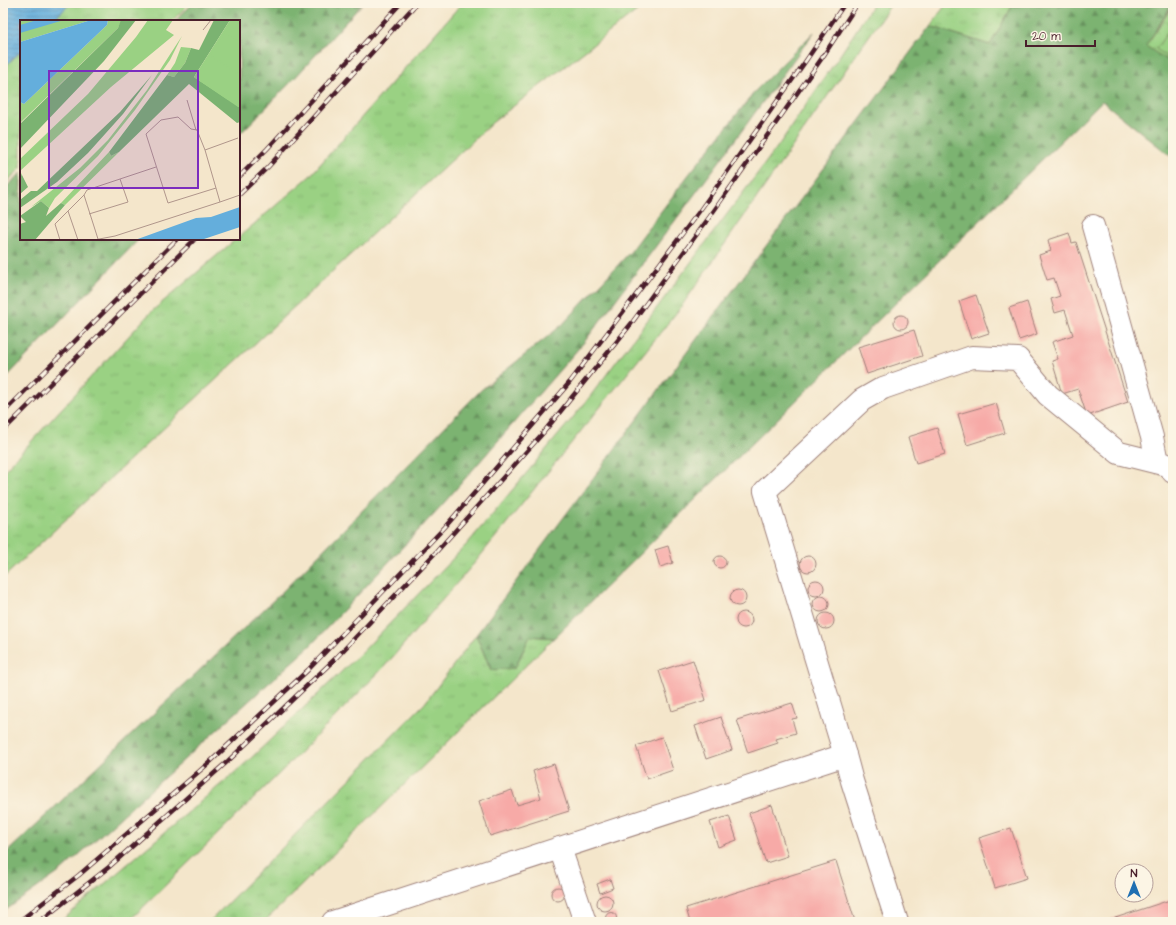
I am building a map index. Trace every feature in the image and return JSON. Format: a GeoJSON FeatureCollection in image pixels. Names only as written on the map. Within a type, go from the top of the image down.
{"type":"FeatureCollection","features":[{"type":"Feature","properties":{"kind":"lane"},"geometry":{"type":"LineString","coordinates":[[1093,226],[1152,437],[1165,467]]}},
{"type":"Feature","properties":{"kind":"lane"},"geometry":{"type":"LineString","coordinates":[[897,922],[852,781],[765,491],[862,400],[883,388],[972,357],[1018,359],[1048,395],[1119,452],[1165,467]]}},
{"type":"Feature","properties":{"kind":"lane"},"geometry":{"type":"LineString","coordinates":[[333,922],[845,755]]}},
{"type":"Feature","properties":{"kind":"lane"},"geometry":{"type":"LineString","coordinates":[[560,848],[585,922]]}},
{"type":"Feature","properties":{"kind":"green space"},"geometry":{"type":"Polygon","coordinates":[[[71,3],[190,3],[173,20],[53,20],[71,3]]]}},
{"type":"Feature","properties":{"kind":"green space"},"geometry":{"type":"Polygon","coordinates":[[[193,3],[363,3],[293,80],[240,134],[240,20],[176,20],[193,3]]]}},
{"type":"Feature","properties":{"kind":"green space"},"geometry":{"type":"Polygon","coordinates":[[[462,3],[647,3],[493,122],[3,578],[3,472],[151,312],[235,240],[240,240],[240,236],[310,176],[462,3]]]}},
{"type":"Feature","properties":{"kind":"green space"},"geometry":{"type":"Polygon","coordinates":[[[874,3],[892,3],[681,307],[477,560],[384,667],[288,765],[128,922],[60,922],[248,761],[362,652],[468,543],[585,403],[662,301],[778,146],[874,3]]]}},
{"type":"Feature","properties":{"kind":"green space"},"geometry":{"type":"Polygon","coordinates":[[[947,3],[1014,3],[990,45],[930,26],[947,3]]]}},
{"type":"Feature","properties":{"kind":"green space"},"geometry":{"type":"Polygon","coordinates":[[[1014,3],[1173,3],[1146,46],[1173,64],[1173,158],[1102,101],[554,638],[530,636],[515,668],[491,670],[476,635],[930,26],[990,45],[1014,3]]]}},
{"type":"Feature","properties":{"kind":"green space"},"geometry":{"type":"Polygon","coordinates":[[[1173,5],[1173,64],[1146,46],[1173,5]]]}},
{"type":"Feature","properties":{"kind":"green space"},"geometry":{"type":"Polygon","coordinates":[[[1173,24],[1173,61],[1156,49],[1173,24]]]}},
{"type":"Feature","properties":{"kind":"green space"},"geometry":{"type":"Polygon","coordinates":[[[814,32],[585,341],[443,504],[311,645],[61,871],[3,912],[3,856],[280,594],[481,390],[562,325],[631,251],[690,173],[757,89],[814,32]]]}},
{"type":"Feature","properties":{"kind":"green space"},"geometry":{"type":"Polygon","coordinates":[[[20,52],[20,169],[3,186],[3,68],[20,52]]]}},
{"type":"Feature","properties":{"kind":"green space"},"geometry":{"type":"Polygon","coordinates":[[[20,174],[20,240],[138,240],[3,381],[3,190],[20,174]]]}},
{"type":"Feature","properties":{"kind":"green space"},"geometry":{"type":"Polygon","coordinates":[[[476,635],[491,670],[515,668],[530,636],[554,638],[264,922],[209,922],[425,703],[476,635]]]}},
{"type":"Feature","properties":{"kind":"water"},"geometry":{"type":"Polygon","coordinates":[[[3,3],[71,3],[53,20],[20,20],[20,52],[3,68],[3,3]]]}},
{"type":"Feature","properties":{"kind":"building"},"geometry":{"type":"Polygon","coordinates":[[[1069,233],[1072,243],[1076,242],[1128,402],[1087,416],[1078,389],[1062,394],[1052,361],[1058,359],[1052,342],[1073,335],[1065,310],[1055,313],[1051,299],[1060,296],[1054,278],[1047,280],[1039,255],[1051,251],[1048,240],[1069,233]]]}},
{"type":"Feature","properties":{"kind":"building"},"geometry":{"type":"Polygon","coordinates":[[[976,295],[989,333],[971,339],[959,301],[976,295]]]}},
{"type":"Feature","properties":{"kind":"building"},"geometry":{"type":"Polygon","coordinates":[[[1027,302],[1037,334],[1019,340],[1009,308],[1027,302]]]}},
{"type":"Feature","properties":{"kind":"building"},"geometry":{"type":"Polygon","coordinates":[[[898,315],[904,315],[908,319],[908,325],[904,329],[898,329],[894,325],[894,319],[898,315]]]}},
{"type":"Feature","properties":{"kind":"building"},"geometry":{"type":"Polygon","coordinates":[[[914,330],[922,356],[867,374],[858,347],[914,330]]]}},
{"type":"Feature","properties":{"kind":"building"},"geometry":{"type":"Polygon","coordinates":[[[996,403],[1005,433],[967,445],[958,414],[996,403]]]}},
{"type":"Feature","properties":{"kind":"building"},"geometry":{"type":"Polygon","coordinates":[[[937,428],[945,454],[916,463],[908,437],[937,428]]]}},
{"type":"Feature","properties":{"kind":"building"},"geometry":{"type":"Polygon","coordinates":[[[668,546],[673,563],[660,567],[655,550],[668,546]]]}},
{"type":"Feature","properties":{"kind":"building"},"geometry":{"type":"Polygon","coordinates":[[[720,556],[724,558],[726,562],[724,566],[720,568],[716,566],[714,562],[716,558],[720,556]]]}},
{"type":"Feature","properties":{"kind":"building"},"geometry":{"type":"Polygon","coordinates":[[[808,556],[814,558],[816,564],[814,570],[808,572],[802,570],[800,564],[802,558],[808,556]]]}},
{"type":"Feature","properties":{"kind":"building"},"geometry":{"type":"Polygon","coordinates":[[[816,580],[822,582],[824,588],[822,594],[816,596],[810,594],[808,588],[810,582],[816,580]]]}},
{"type":"Feature","properties":{"kind":"building"},"geometry":{"type":"Polygon","coordinates":[[[738,590],[744,592],[746,598],[744,604],[738,606],[732,604],[730,598],[732,592],[738,590]]]}},
{"type":"Feature","properties":{"kind":"building"},"geometry":{"type":"Polygon","coordinates":[[[821,596],[827,598],[829,604],[827,610],[821,612],[815,610],[813,604],[815,598],[821,596]]]}},
{"type":"Feature","properties":{"kind":"building"},"geometry":{"type":"Polygon","coordinates":[[[744,612],[750,614],[752,620],[750,626],[744,628],[738,626],[736,620],[738,614],[744,612]]]}},
{"type":"Feature","properties":{"kind":"building"},"geometry":{"type":"Polygon","coordinates":[[[826,613],[832,615],[834,621],[832,627],[826,629],[820,627],[818,621],[820,615],[826,613]]]}},
{"type":"Feature","properties":{"kind":"building"},"geometry":{"type":"Polygon","coordinates":[[[693,660],[706,700],[672,711],[659,671],[693,660]]]}},
{"type":"Feature","properties":{"kind":"building"},"geometry":{"type":"Polygon","coordinates":[[[792,703],[797,718],[792,719],[796,733],[776,739],[778,743],[748,753],[737,720],[792,703]]]}},
{"type":"Feature","properties":{"kind":"building"},"geometry":{"type":"Polygon","coordinates":[[[721,717],[732,750],[706,759],[695,726],[721,717]]]}},
{"type":"Feature","properties":{"kind":"building"},"geometry":{"type":"Polygon","coordinates":[[[662,737],[673,770],[647,779],[636,746],[662,737]]]}},
{"type":"Feature","properties":{"kind":"building"},"geometry":{"type":"Polygon","coordinates":[[[554,764],[569,811],[490,836],[479,801],[512,790],[517,805],[541,798],[533,771],[554,764]]]}},
{"type":"Feature","properties":{"kind":"building"},"geometry":{"type":"Polygon","coordinates":[[[772,805],[788,856],[766,863],[749,813],[772,805]]]}},
{"type":"Feature","properties":{"kind":"building"},"geometry":{"type":"Polygon","coordinates":[[[729,816],[737,840],[718,847],[710,822],[729,816]]]}},
{"type":"Feature","properties":{"kind":"building"},"geometry":{"type":"Polygon","coordinates":[[[1011,828],[1027,878],[995,888],[979,838],[1011,828]]]}},
{"type":"Feature","properties":{"kind":"building"},"geometry":{"type":"Polygon","coordinates":[[[836,861],[855,921],[866,918],[867,922],[690,922],[686,908],[836,861]]]}},
{"type":"Feature","properties":{"kind":"building"},"geometry":{"type":"Polygon","coordinates":[[[610,879],[613,888],[600,893],[597,884],[610,879]]]}},
{"type":"Feature","properties":{"kind":"building"},"geometry":{"type":"Polygon","coordinates":[[[558,887],[563,889],[565,894],[563,899],[558,901],[553,899],[551,894],[553,889],[558,887]]]}},
{"type":"Feature","properties":{"kind":"building"},"geometry":{"type":"Polygon","coordinates":[[[605,895],[612,900],[613,903],[608,910],[605,911],[598,906],[597,903],[602,896],[605,895]]]}},
{"type":"Feature","properties":{"kind":"building"},"geometry":{"type":"Polygon","coordinates":[[[1173,899],[1173,922],[1103,922],[1173,899]]]}},
{"type":"Feature","properties":{"kind":"building"},"geometry":{"type":"Polygon","coordinates":[[[609,913],[613,913],[615,914],[615,922],[609,923],[606,920],[606,916],[609,913]]]}},
{"type":"Feature","properties":{"kind":"railway"},"geometry":{"type":"LineString","coordinates":[[240,176],[267,149],[401,3]]}},
{"type":"Feature","properties":{"kind":"railway"},"geometry":{"type":"LineString","coordinates":[[240,194],[268,167],[417,3]]}},
{"type":"Feature","properties":{"kind":"railway"},"geometry":{"type":"LineString","coordinates":[[18,922],[79,875],[210,762],[308,670],[445,527],[570,382],[698,213],[845,3]]}},
{"type":"Feature","properties":{"kind":"railway"},"geometry":{"type":"LineString","coordinates":[[39,922],[109,867],[228,761],[335,659],[437,551],[543,433],[631,324],[708,219],[822,58],[858,3]]}},
{"type":"Feature","properties":{"kind":"railway"},"geometry":{"type":"LineString","coordinates":[[3,413],[176,240]]}},
{"type":"Feature","properties":{"kind":"railway"},"geometry":{"type":"LineString","coordinates":[[3,431],[194,240]]}}]}
